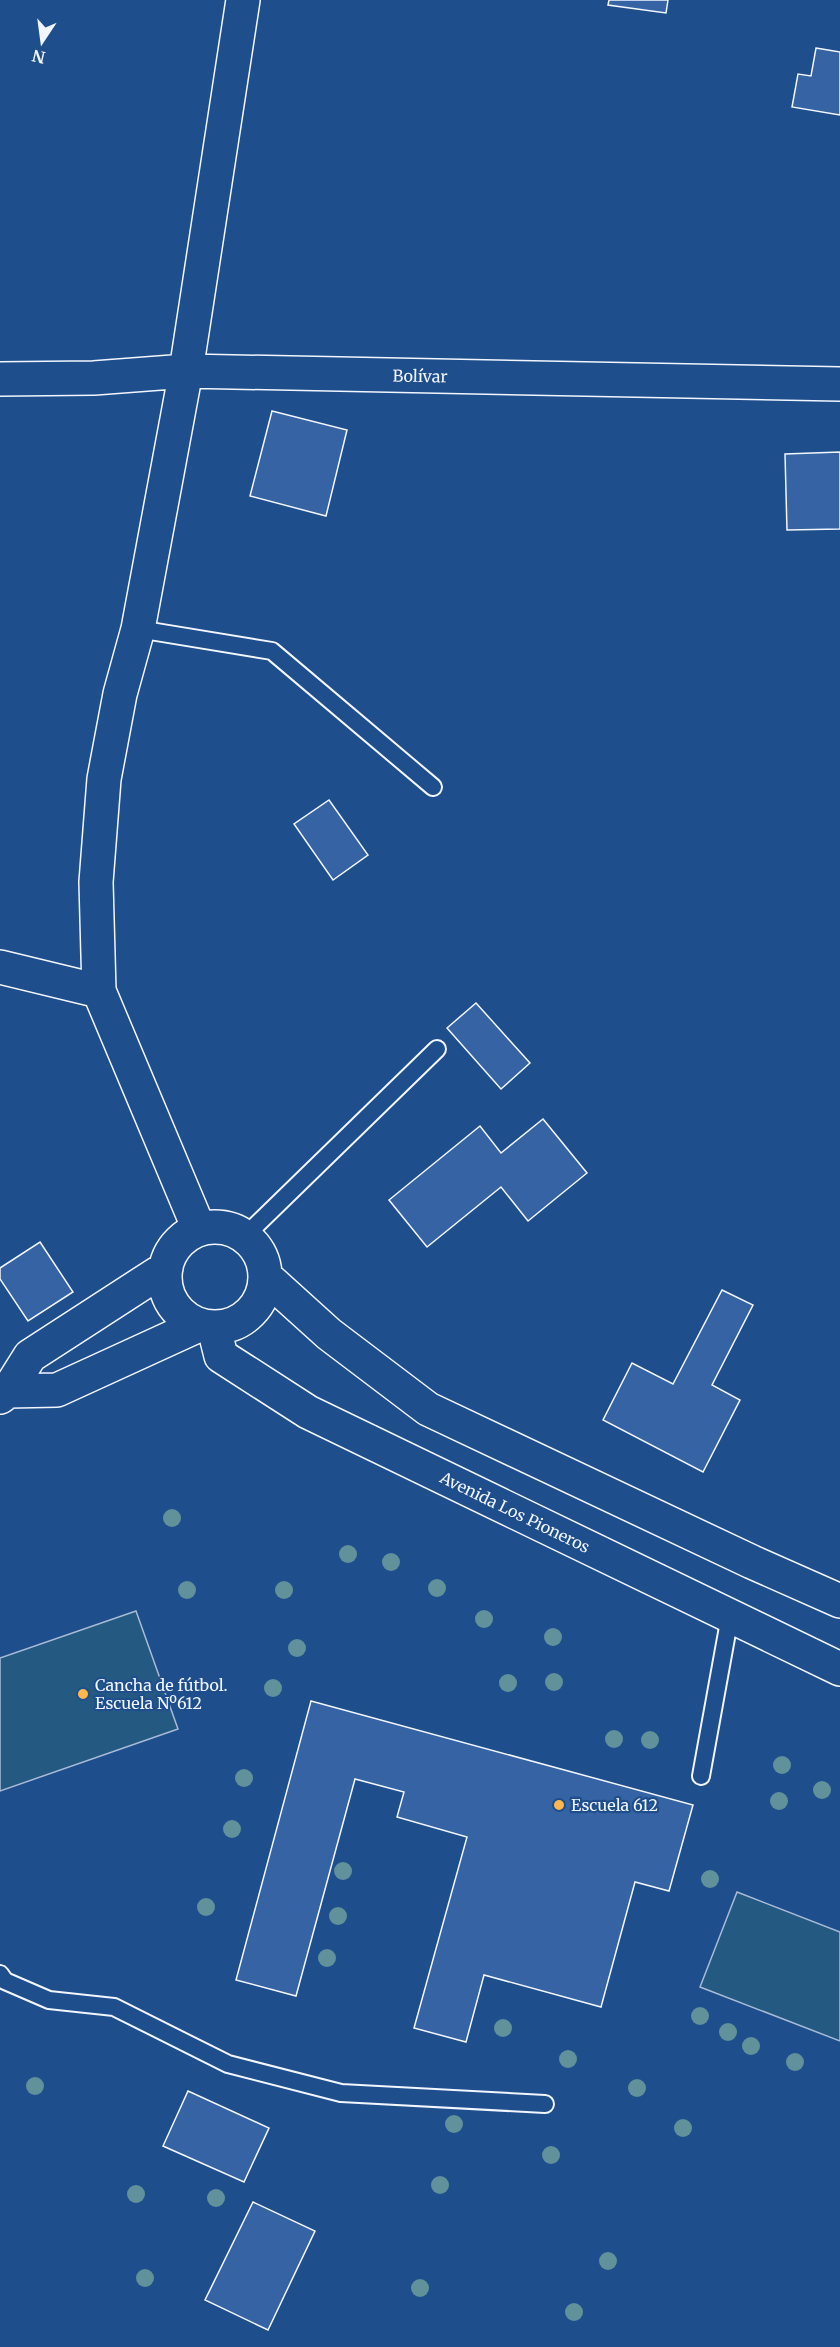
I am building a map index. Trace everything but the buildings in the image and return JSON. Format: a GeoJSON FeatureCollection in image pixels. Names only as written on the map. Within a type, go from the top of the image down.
{"type":"FeatureCollection","features":[{"type":"Feature","properties":{"kind":"street"},"geometry":{"type":"LineString","coordinates":[[199,1229],[99,991],[96,882],[104,778],[120,694],[138,629],[186,371],[243,0]]}},
{"type":"Feature","properties":{"kind":"street","name":"Bolívar"},"geometry":{"type":"LineString","coordinates":[[0,379],[94,378],[186,371],[840,384]]}},
{"type":"Feature","properties":{"kind":"street"},"geometry":{"type":"LineString","coordinates":[[0,967],[99,991]]}},
{"type":"Feature","properties":{"kind":"street"},"geometry":{"type":"LineString","coordinates":[[222,1228],[244,1236],[256,1248],[263,1261],[266,1277],[263,1293],[256,1307],[244,1318],[230,1325],[207,1326],[57,1390],[4,1394],[30,1356],[166,1268],[177,1245],[199,1229],[222,1228]]}},
{"type":"Feature","properties":{"kind":"street"},"geometry":{"type":"LineString","coordinates":[[166,1268],[169,1296],[186,1318],[207,1326]]}},
{"type":"Feature","properties":{"kind":"street"},"geometry":{"type":"LineString","coordinates":[[266,1277],[329,1334],[428,1409],[752,1562],[840,1601]]}},
{"type":"Feature","properties":{"kind":"street","name":"Avenida Los Pioneros"},"geometry":{"type":"LineString","coordinates":[[207,1326],[221,1356],[308,1412],[840,1669]]}},
{"type":"Feature","properties":{"kind":"lane"},"geometry":{"type":"LineString","coordinates":[[138,629],[272,651],[433,787]]}},
{"type":"Feature","properties":{"kind":"lane"},"geometry":{"type":"LineString","coordinates":[[244,1236],[437,1049]]}},
{"type":"Feature","properties":{"kind":"lane"},"geometry":{"type":"LineString","coordinates":[[701,1776],[730,1616]]}},
{"type":"Feature","properties":{"kind":"lane"},"geometry":{"type":"LineString","coordinates":[[0,1974],[5,1982],[49,2000],[114,2007],[228,2064],[341,2093],[545,2104]]}},
{"type":"Feature","properties":{"kind":"shaded area","name":"Cancha de fútbol. Escuela Nº612"},"geometry":{"type":"Polygon","coordinates":[[[136,1611],[178,1729],[0,1791],[0,1658],[136,1611]]]}},
{"type":"Feature","properties":{"kind":"shaded area"},"geometry":{"type":"Polygon","coordinates":[[[737,1892],[840,1932],[840,2041],[700,1987],[737,1892]]]}},
{"type":"Feature","properties":{"kind":"place","name":"Cancha de fútbol. Escuela Nº612"},"geometry":{"type":"Point","coordinates":[83,1694]}},
{"type":"Feature","properties":{"kind":"place","name":"Escuela 612"},"geometry":{"type":"Point","coordinates":[559,1805]}}]}
